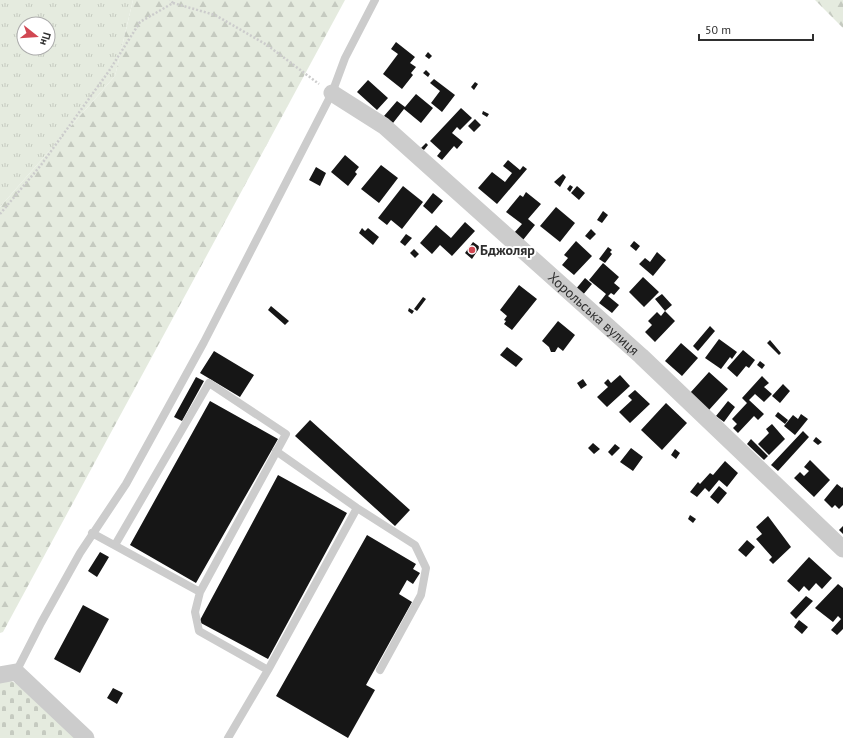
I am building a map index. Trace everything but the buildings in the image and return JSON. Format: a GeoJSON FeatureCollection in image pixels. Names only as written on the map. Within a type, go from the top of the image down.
{"type":"FeatureCollection","features":[{"type":"Feature","properties":{"kind":"street","name":"Хорольська вулиця"},"geometry":{"type":"LineString","coordinates":[[332,94],[384,126],[641,356],[843,548]]}},
{"type":"Feature","properties":{"kind":"street"},"geometry":{"type":"LineString","coordinates":[[8,674],[86,738]]}},
{"type":"Feature","properties":{"kind":"lane"},"geometry":{"type":"LineString","coordinates":[[8,674],[41,623],[92,533],[126,484],[204,342],[332,94],[345,58],[375,0]]}},
{"type":"Feature","properties":{"kind":"lane"},"geometry":{"type":"LineString","coordinates":[[115,545],[209,383],[286,434],[200,592],[195,612],[199,631],[268,670]]}},
{"type":"Feature","properties":{"kind":"lane"},"geometry":{"type":"LineString","coordinates":[[276,450],[357,508],[415,545],[426,568],[421,595],[380,670]]}},
{"type":"Feature","properties":{"kind":"lane"},"geometry":{"type":"LineString","coordinates":[[228,738],[268,670],[357,508]]}},
{"type":"Feature","properties":{"kind":"lane"},"geometry":{"type":"LineString","coordinates":[[92,533],[200,592]]}},
{"type":"Feature","properties":{"kind":"path"},"geometry":{"type":"LineString","coordinates":[[0,214],[41,165],[109,71],[140,22],[172,2],[215,15],[266,46],[332,94]]}},
{"type":"Feature","properties":{"kind":"green space"},"geometry":{"type":"Polygon","coordinates":[[[0,0],[133,0],[115,76],[0,207],[0,0]]]}},
{"type":"Feature","properties":{"kind":"green space"},"geometry":{"type":"Polygon","coordinates":[[[133,0],[345,0],[3,632],[0,633],[0,207],[115,76],[133,0]]]}},
{"type":"Feature","properties":{"kind":"green space"},"geometry":{"type":"Polygon","coordinates":[[[815,0],[843,0],[843,28],[815,0]]]}},
{"type":"Feature","properties":{"kind":"green space"},"geometry":{"type":"Polygon","coordinates":[[[4,677],[32,692],[83,738],[0,738],[0,678],[4,677]]]}},
{"type":"Feature","properties":{"kind":"place","name":"Бджоляр"},"geometry":{"type":"Point","coordinates":[472,250]}}]}
